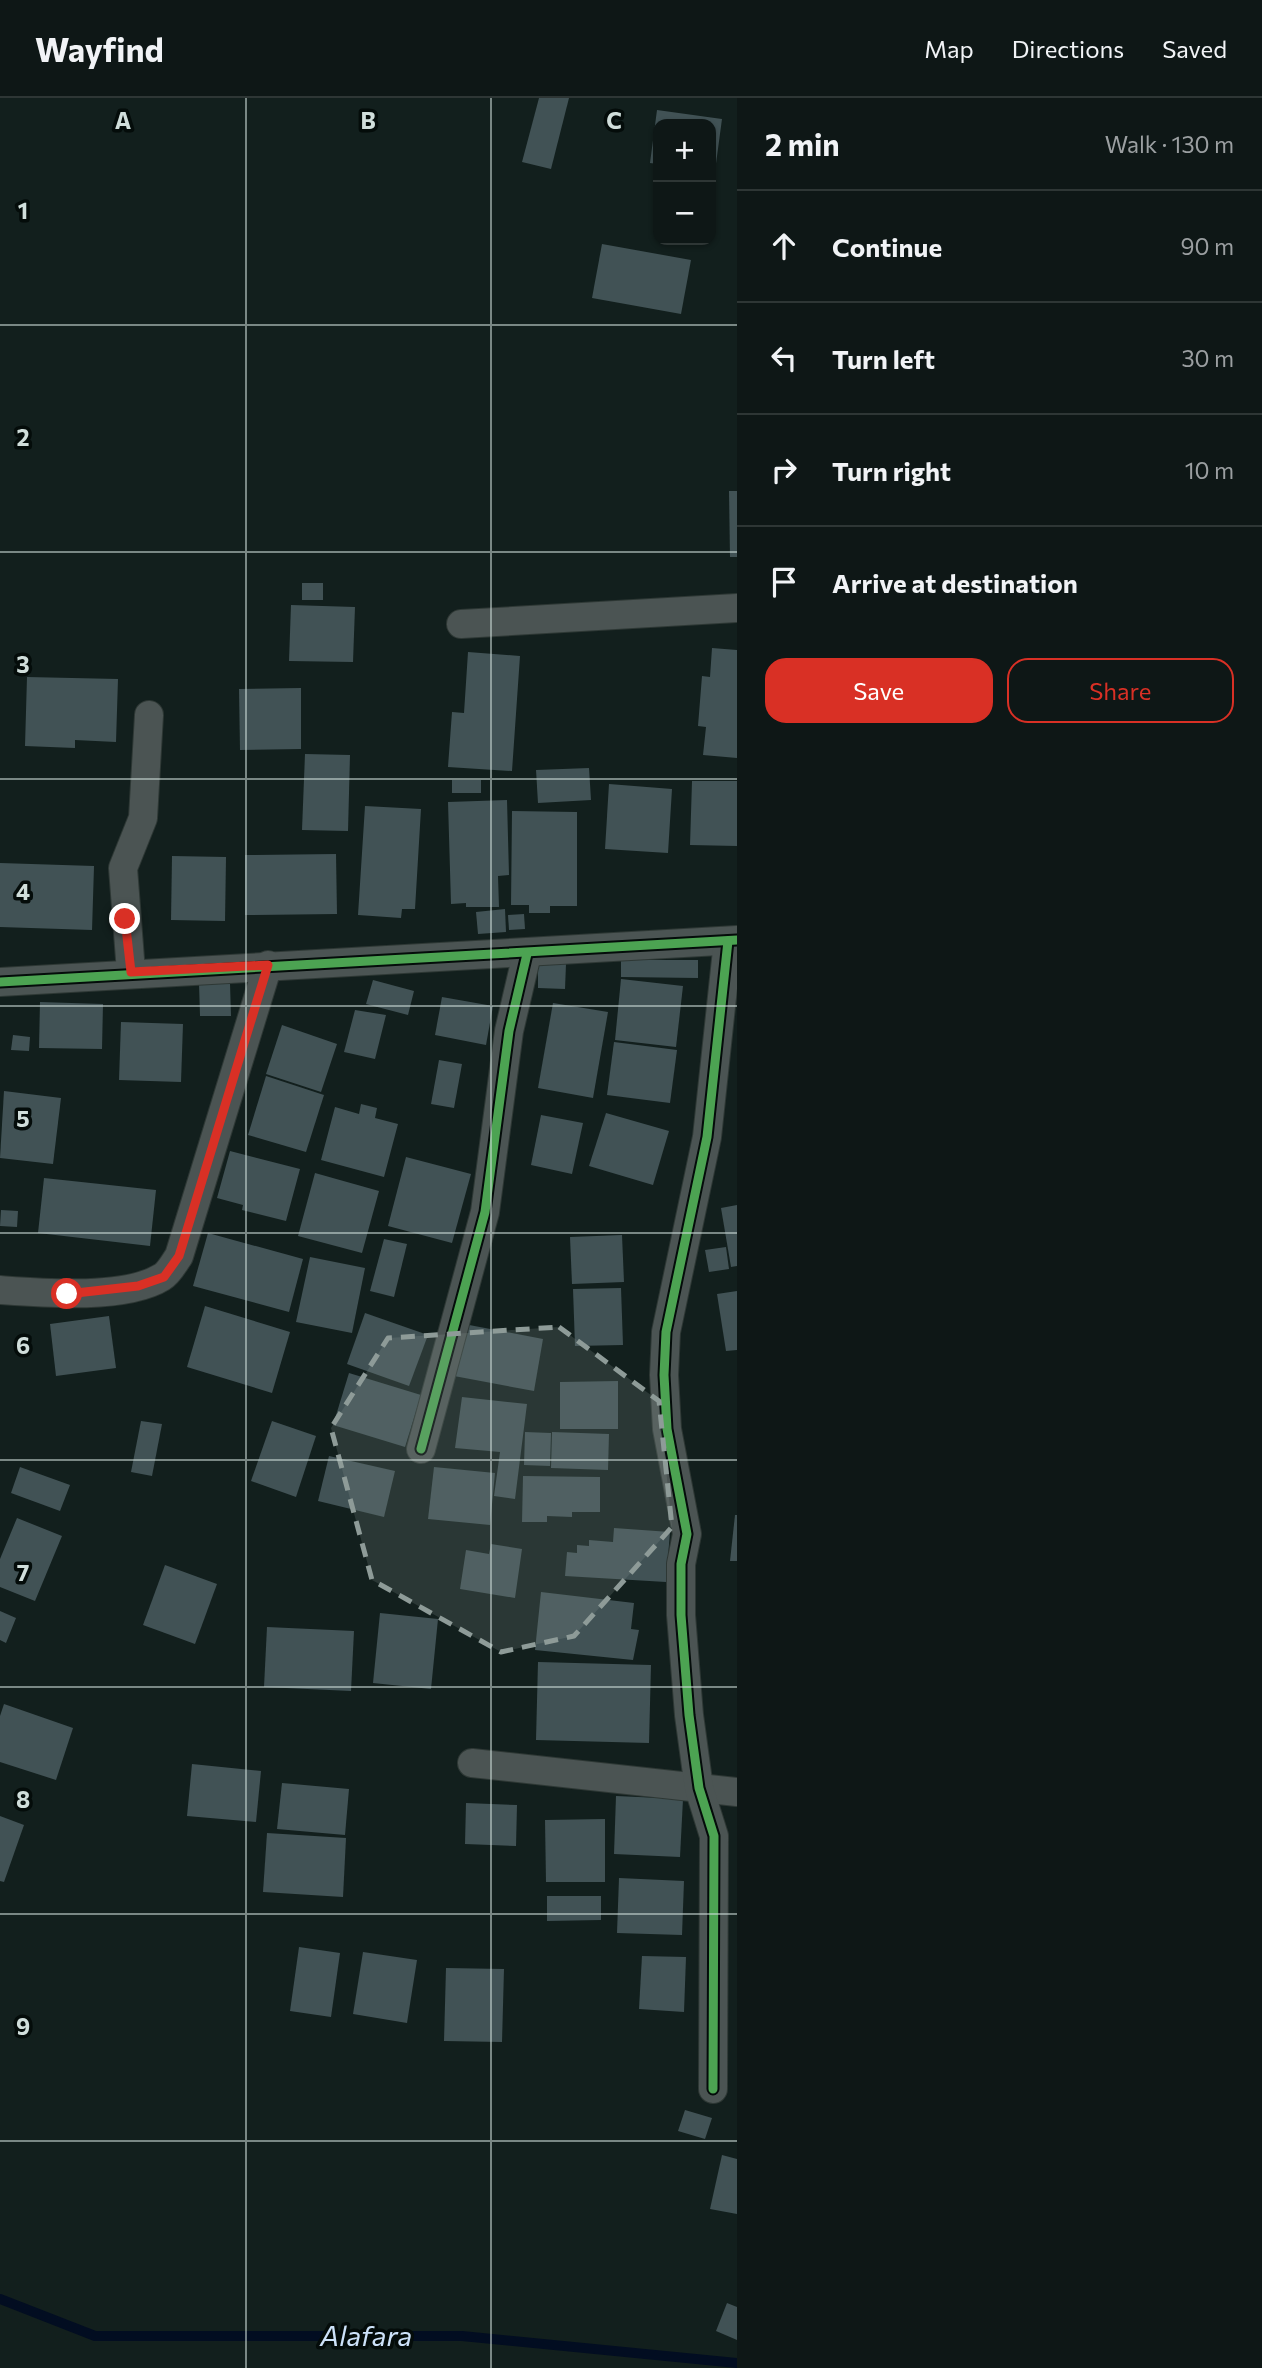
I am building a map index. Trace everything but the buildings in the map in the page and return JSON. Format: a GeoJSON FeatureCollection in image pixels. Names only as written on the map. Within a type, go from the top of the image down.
{"type":"FeatureCollection","features":[{"type":"Feature","properties":{"kind":"street"},"geometry":{"type":"LineString","coordinates":[[461,624],[737,608]]}},
{"type":"Feature","properties":{"kind":"street"},"geometry":{"type":"LineString","coordinates":[[131,972],[123,869],[143,818],[149,715]]}},
{"type":"Feature","properties":{"kind":"street"},"geometry":{"type":"LineString","coordinates":[[0,982],[131,972],[527,954],[732,941],[707,1137],[666,1332],[664,1375],[667,1429],[687,1534],[681,1564],[681,1615],[699,1788],[714,1836],[713,2089]]}},
{"type":"Feature","properties":{"kind":"street"},"geometry":{"type":"LineString","coordinates":[[421,1449],[485,1212],[509,1031],[527,954]]}},
{"type":"Feature","properties":{"kind":"street"},"geometry":{"type":"LineString","coordinates":[[0,1290],[67,1294],[138,1286],[164,1277],[179,1256],[268,965]]}},
{"type":"Feature","properties":{"kind":"street"},"geometry":{"type":"LineString","coordinates":[[472,1763],[737,1792]]}},
{"type":"Feature","properties":{"kind":"highlighted area"},"geometry":{"type":"Polygon","coordinates":[[[559,1327],[659,1401],[672,1527],[574,1636],[501,1652],[372,1580],[331,1428],[388,1338],[559,1327]]]}},
{"type":"Feature","properties":{"kind":"waterway","name":"Alafara"},"geometry":{"type":"LineString","coordinates":[[0,2299],[95,2336],[462,2336],[737,2363]]}},
{"type":"Feature","properties":{"kind":"cycle path"},"geometry":{"type":"LineString","coordinates":[[0,982],[737,940]]}},
{"type":"Feature","properties":{"kind":"cycle path"},"geometry":{"type":"LineString","coordinates":[[713,2089],[714,1836],[699,1788],[689,1715],[681,1615],[681,1564],[687,1534],[667,1429],[664,1375],[666,1332],[707,1137],[728,941]]}},
{"type":"Feature","properties":{"kind":"cycle path"},"geometry":{"type":"LineString","coordinates":[[421,1449],[485,1212],[509,1031],[527,954]]}},
{"type":"Feature","properties":{"kind":"route"},"geometry":{"type":"LineString","coordinates":[[67,1294],[138,1286],[164,1277],[179,1256],[193,1203],[268,965],[131,972],[125,919]]}}]}
